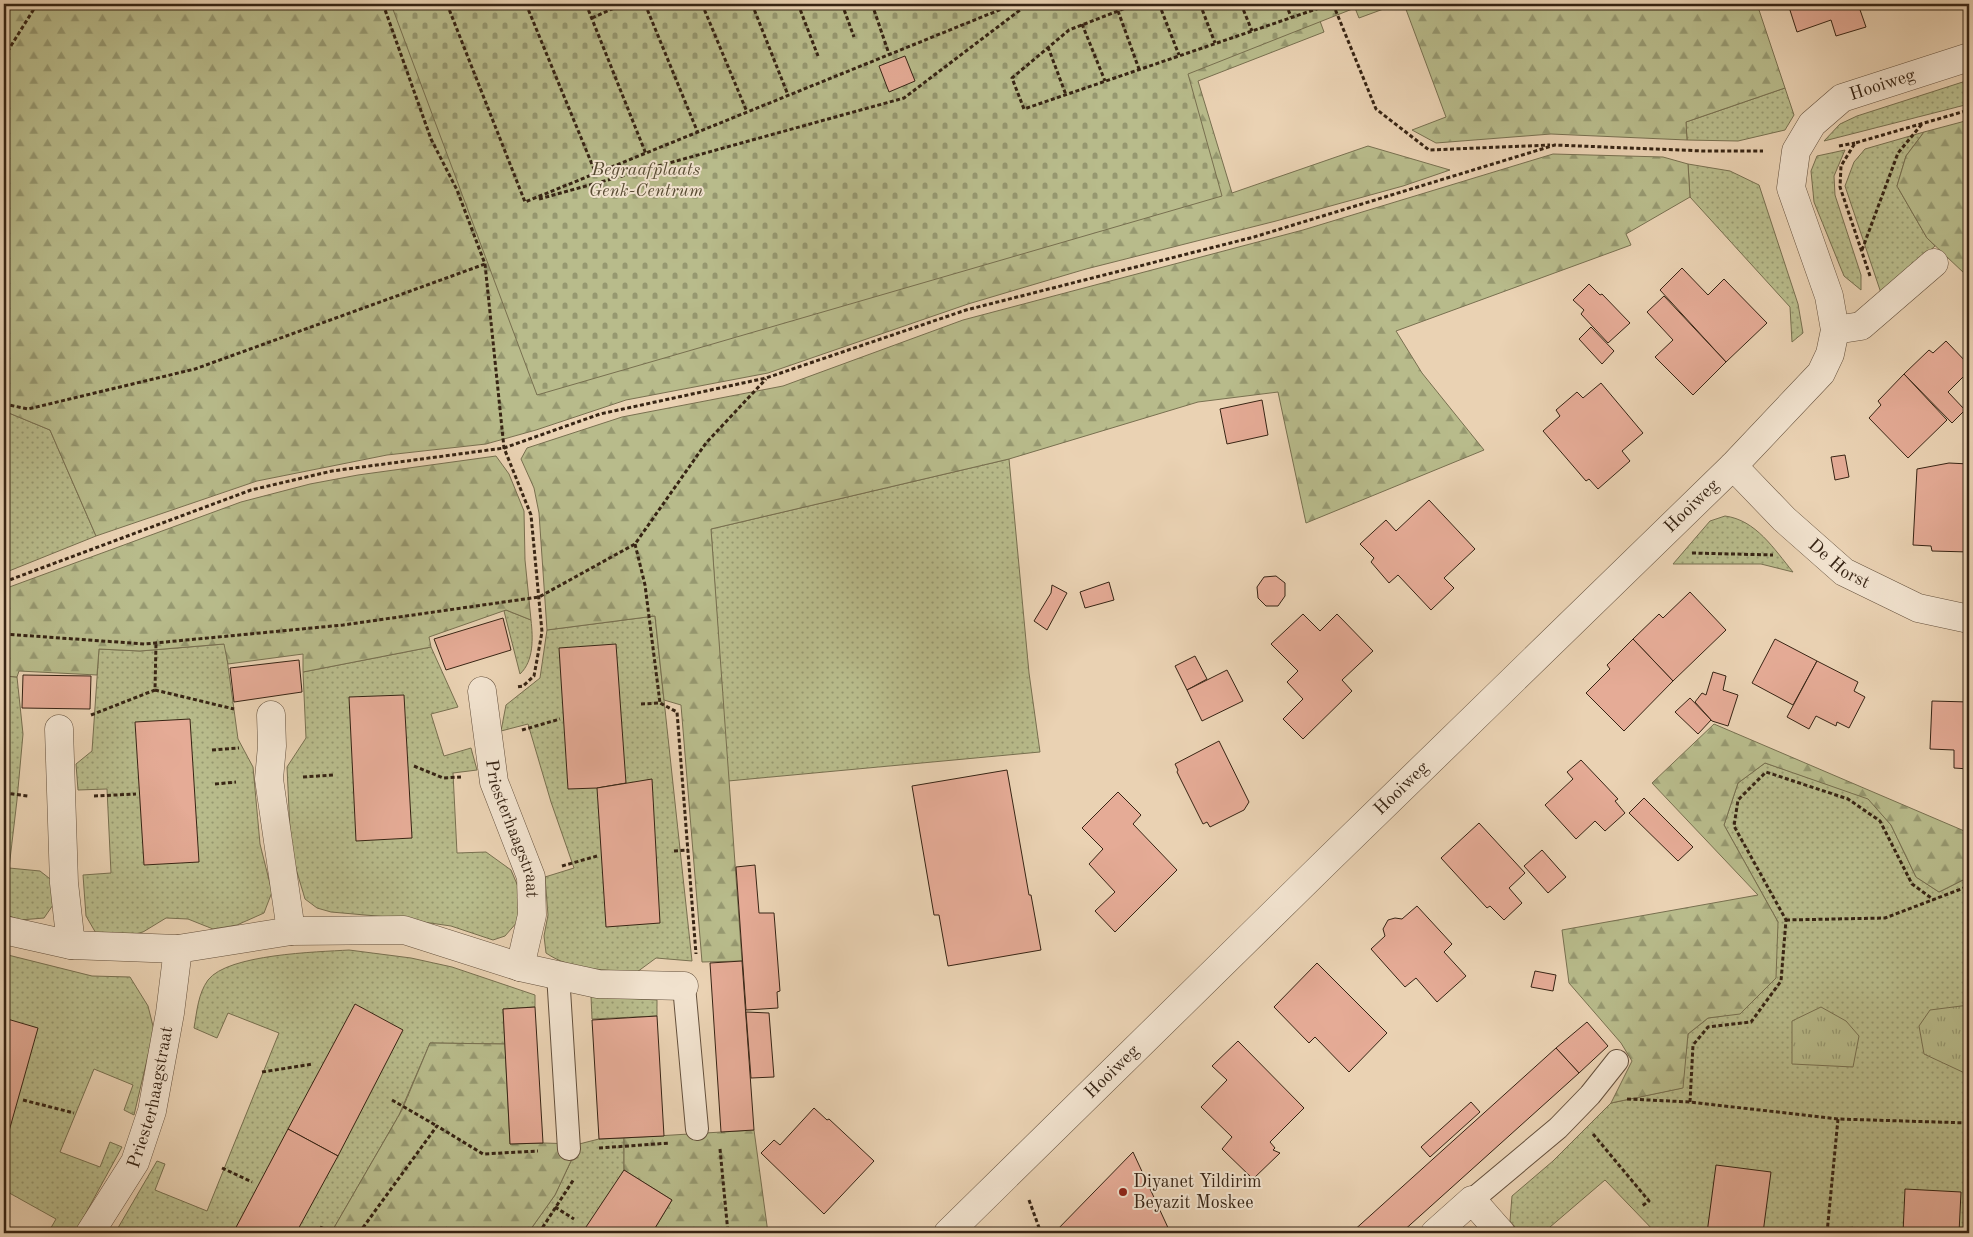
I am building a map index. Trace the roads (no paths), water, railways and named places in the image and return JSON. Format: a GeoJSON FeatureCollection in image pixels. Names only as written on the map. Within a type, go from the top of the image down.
{"type":"FeatureCollection","features":[{"type":"Feature","properties":{"kind":"street","name":"Hooiweg"},"geometry":{"type":"LineString","coordinates":[[948,1233],[1733,466],[1820,373],[1830,354],[1835,330],[1829,296],[1791,188],[1796,151],[1812,124],[1842,98],[1969,57]]}},
{"type":"Feature","properties":{"kind":"street"},"geometry":{"type":"LineString","coordinates":[[1835,330],[1861,326],[1875,316],[1934,263]]}},
{"type":"Feature","properties":{"kind":"street","name":"De Horst"},"geometry":{"type":"LineString","coordinates":[[1733,466],[1784,519],[1844,572],[1918,608],[1969,619]]}},
{"type":"Feature","properties":{"kind":"street","name":"Priesterhaagstraat"},"geometry":{"type":"LineString","coordinates":[[482,691],[494,782],[531,877],[532,915],[520,967]]}},
{"type":"Feature","properties":{"kind":"street"},"geometry":{"type":"LineString","coordinates":[[271,715],[272,746],[269,779],[292,931]]}},
{"type":"Feature","properties":{"kind":"street"},"geometry":{"type":"LineString","coordinates":[[59,729],[64,883],[71,946]]}},
{"type":"Feature","properties":{"kind":"street"},"geometry":{"type":"LineString","coordinates":[[4,930],[71,946],[178,949],[292,931],[404,930],[520,967],[598,984],[684,986]]}},
{"type":"Feature","properties":{"kind":"street","name":"Priesterhaagstraat"},"geometry":{"type":"LineString","coordinates":[[90,1233],[134,1162],[152,1111],[170,1013],[178,949]]}},
{"type":"Feature","properties":{"kind":"street"},"geometry":{"type":"LineString","coordinates":[[1435,1233],[1472,1200],[1501,1233]]}},
{"type":"Feature","properties":{"kind":"lane"},"geometry":{"type":"LineString","coordinates":[[558,974],[570,1149]]}},
{"type":"Feature","properties":{"kind":"lane"},"geometry":{"type":"LineString","coordinates":[[684,986],[697,1129]]}},
{"type":"Feature","properties":{"kind":"lane"},"geometry":{"type":"LineString","coordinates":[[1472,1200],[1558,1128],[1590,1095],[1617,1061]]}},
{"type":"Feature","properties":{"kind":"place","name":"Diyanet Yildirim Beyazit Moskee"},"geometry":{"type":"Point","coordinates":[1123,1192]}},
{"type":"Feature","properties":{"kind":"park label","name":"Begraafplaats Genk-Centrum"},"geometry":{"type":"Point","coordinates":[646,180]}}]}
